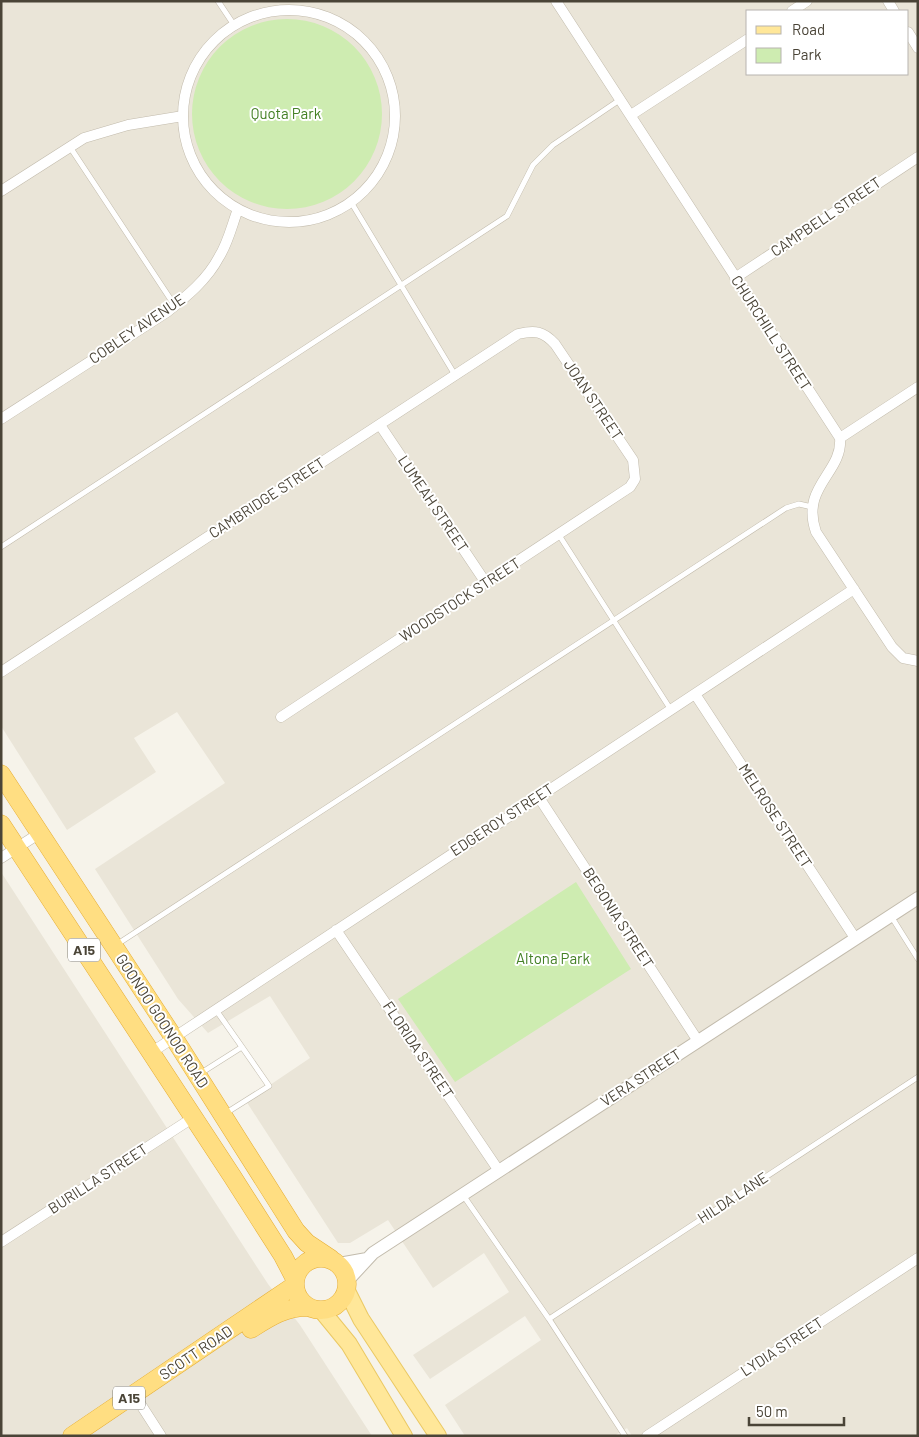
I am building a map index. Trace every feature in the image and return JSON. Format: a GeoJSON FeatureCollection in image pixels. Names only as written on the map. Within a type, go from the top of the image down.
{"type":"FeatureCollection","features":[{"type":"Feature","properties":{"kind":"highway","name":"GOONOO GOONOO ROAD"},"geometry":{"type":"LineString","coordinates":[[1,774],[174,1038],[296,1231],[308,1243],[335,1262]]}},
{"type":"Feature","properties":{"kind":"highway","name":"GOONOO GOONOO ROAD"},"geometry":{"type":"LineString","coordinates":[[1,824],[272,1236],[295,1282]]}},
{"type":"Feature","properties":{"kind":"highway","name":"A15"},"geometry":{"type":"LineString","coordinates":[[313,1259],[335,1262],[347,1286],[338,1305],[315,1309],[297,1294],[295,1282],[299,1270],[313,1259]]}},
{"type":"Feature","properties":{"kind":"highway","name":"SCOTT ROAD"},"geometry":{"type":"LineString","coordinates":[[93,1436],[138,1399],[295,1282]]}},
{"type":"Feature","properties":{"kind":"highway","name":"SCOTT ROAD"},"geometry":{"type":"LineString","coordinates":[[72,1436],[138,1399],[267,1319],[293,1307],[315,1309]]}},
{"type":"Feature","properties":{"kind":"main road"},"geometry":{"type":"LineString","coordinates":[[347,1286],[361,1319],[438,1436]]}},
{"type":"Feature","properties":{"kind":"main road"},"geometry":{"type":"LineString","coordinates":[[315,1309],[349,1344],[404,1436]]}},
{"type":"Feature","properties":{"kind":"street","name":"CHURCHILL STREET"},"geometry":{"type":"LineString","coordinates":[[556,1],[840,438]]}},
{"type":"Feature","properties":{"kind":"street"},"geometry":{"type":"LineString","coordinates":[[794,10],[807,1]]}},
{"type":"Feature","properties":{"kind":"street"},"geometry":{"type":"LineString","coordinates":[[304,10],[339,21],[368,42],[387,73],[396,108],[392,144],[377,177],[351,202],[325,216],[296,222],[266,220],[238,209],[215,192],[198,170],[186,144],[183,116],[189,80],[207,49],[234,25],[268,11],[304,10]]}},
{"type":"Feature","properties":{"kind":"street"},"geometry":{"type":"LineString","coordinates":[[909,34],[918,48]]}},
{"type":"Feature","properties":{"kind":"street"},"geometry":{"type":"LineString","coordinates":[[631,115],[746,40]]}},
{"type":"Feature","properties":{"kind":"street"},"geometry":{"type":"LineString","coordinates":[[1,191],[84,138],[128,125],[183,116]]}},
{"type":"Feature","properties":{"kind":"street","name":"CAMPBELL STREET"},"geometry":{"type":"LineString","coordinates":[[735,278],[918,157]]}},
{"type":"Feature","properties":{"kind":"street","name":"COBLEY AVENUE"},"geometry":{"type":"LineString","coordinates":[[1,419],[190,294],[216,263],[238,209]]}},
{"type":"Feature","properties":{"kind":"street","name":"CAMBRIDGE STREET"},"geometry":{"type":"LineString","coordinates":[[1,672],[518,334],[536,330]]}},
{"type":"Feature","properties":{"kind":"street","name":"JOAN STREET"},"geometry":{"type":"LineString","coordinates":[[536,330],[548,336],[556,344],[633,460],[635,479]]}},
{"type":"Feature","properties":{"kind":"street"},"geometry":{"type":"LineString","coordinates":[[918,387],[840,438],[837,456],[818,490],[812,507],[812,520],[816,532],[898,654],[910,661],[918,661]]}},
{"type":"Feature","properties":{"kind":"street","name":"LUMEAH STREET"},"geometry":{"type":"LineString","coordinates":[[380,425],[486,583]]}},
{"type":"Feature","properties":{"kind":"street","name":"WOODSTOCK STREET"},"geometry":{"type":"LineString","coordinates":[[281,717],[624,493],[635,479]]}},
{"type":"Feature","properties":{"kind":"street","name":"EDGEROY STREET"},"geometry":{"type":"LineString","coordinates":[[152,1052],[854,589]]}},
{"type":"Feature","properties":{"kind":"street","name":"MELROSE STREET"},"geometry":{"type":"LineString","coordinates":[[695,694],[855,938]]}},
{"type":"Feature","properties":{"kind":"street","name":"BEGONIA STREET"},"geometry":{"type":"LineString","coordinates":[[538,796],[698,1041]]}},
{"type":"Feature","properties":{"kind":"street"},"geometry":{"type":"LineString","coordinates":[[1,858],[40,833]]}},
{"type":"Feature","properties":{"kind":"street","name":"VERA STREET"},"geometry":{"type":"LineString","coordinates":[[347,1286],[367,1259],[463,1194],[918,898]]}},
{"type":"Feature","properties":{"kind":"street","name":"FLORIDA STREET"},"geometry":{"type":"LineString","coordinates":[[336,930],[499,1171]]}},
{"type":"Feature","properties":{"kind":"street","name":"BURILLA STREET"},"geometry":{"type":"LineString","coordinates":[[1,1242],[194,1117]]}},
{"type":"Feature","properties":{"kind":"street","name":"LYDIA STREET"},"geometry":{"type":"LineString","coordinates":[[647,1436],[918,1258]]}},
{"type":"Feature","properties":{"kind":"street","name":"VERA STREET"},"geometry":{"type":"LineString","coordinates":[[335,1262],[367,1259]]}},
{"type":"Feature","properties":{"kind":"street"},"geometry":{"type":"LineString","coordinates":[[138,1399],[161,1436]]}},
{"type":"Feature","properties":{"kind":"lane"},"geometry":{"type":"LineString","coordinates":[[218,1],[234,25]]}},
{"type":"Feature","properties":{"kind":"lane"},"geometry":{"type":"LineString","coordinates":[[1,547],[507,216],[534,165],[552,145],[620,99]]}},
{"type":"Feature","properties":{"kind":"lane"},"geometry":{"type":"LineString","coordinates":[[70,147],[174,306]]}},
{"type":"Feature","properties":{"kind":"lane"},"geometry":{"type":"LineString","coordinates":[[351,202],[455,375]]}},
{"type":"Feature","properties":{"kind":"lane"},"geometry":{"type":"LineString","coordinates":[[114,946],[786,508],[799,504],[812,507]]}},
{"type":"Feature","properties":{"kind":"lane"},"geometry":{"type":"LineString","coordinates":[[559,535],[616,620],[671,710]]}},
{"type":"Feature","properties":{"kind":"lane"},"geometry":{"type":"LineString","coordinates":[[891,916],[918,959]]}},
{"type":"Feature","properties":{"kind":"lane"},"geometry":{"type":"LineString","coordinates":[[216,1010],[269,1086],[222,1115]]}},
{"type":"Feature","properties":{"kind":"lane"},"geometry":{"type":"LineString","coordinates":[[197,1075],[242,1047]]}},
{"type":"Feature","properties":{"kind":"lane","name":"HILDA LANE"},"geometry":{"type":"LineString","coordinates":[[549,1319],[918,1077]]}},
{"type":"Feature","properties":{"kind":"lane"},"geometry":{"type":"LineString","coordinates":[[463,1194],[549,1319],[625,1436]]}},
{"type":"Feature","properties":{"kind":"shaded area"},"geometry":{"type":"Polygon","coordinates":[[[1,1],[918,1],[918,1436],[632,1436],[627,1428],[614,1436],[465,1436],[445,1405],[541,1340],[525,1316],[430,1379],[413,1355],[509,1292],[484,1253],[433,1288],[388,1220],[350,1243],[338,1243],[246,1101],[310,1058],[270,996],[208,1033],[178,999],[95,869],[225,783],[177,712],[134,738],[156,772],[67,830],[1,726],[1,1]]]}},
{"type":"Feature","properties":{"kind":"shaded area"},"geometry":{"type":"Polygon","coordinates":[[[1,872],[268,1284],[300,1325],[372,1436],[1,1436],[1,872]]]}},
{"type":"Feature","properties":{"kind":"green space","name":"Quota Park"},"geometry":{"type":"Polygon","coordinates":[[[287,19],[323,26],[340,35],[354,47],[366,61],[375,78],[382,114],[375,150],[366,167],[354,181],[340,193],[323,202],[287,209],[251,202],[234,193],[220,181],[208,167],[199,150],[192,114],[199,78],[208,61],[220,47],[234,35],[251,26],[287,19]]]}},
{"type":"Feature","properties":{"kind":"green space","name":"Altona Park"},"geometry":{"type":"Polygon","coordinates":[[[576,882],[631,969],[455,1082],[398,999],[576,882]]]}}]}
